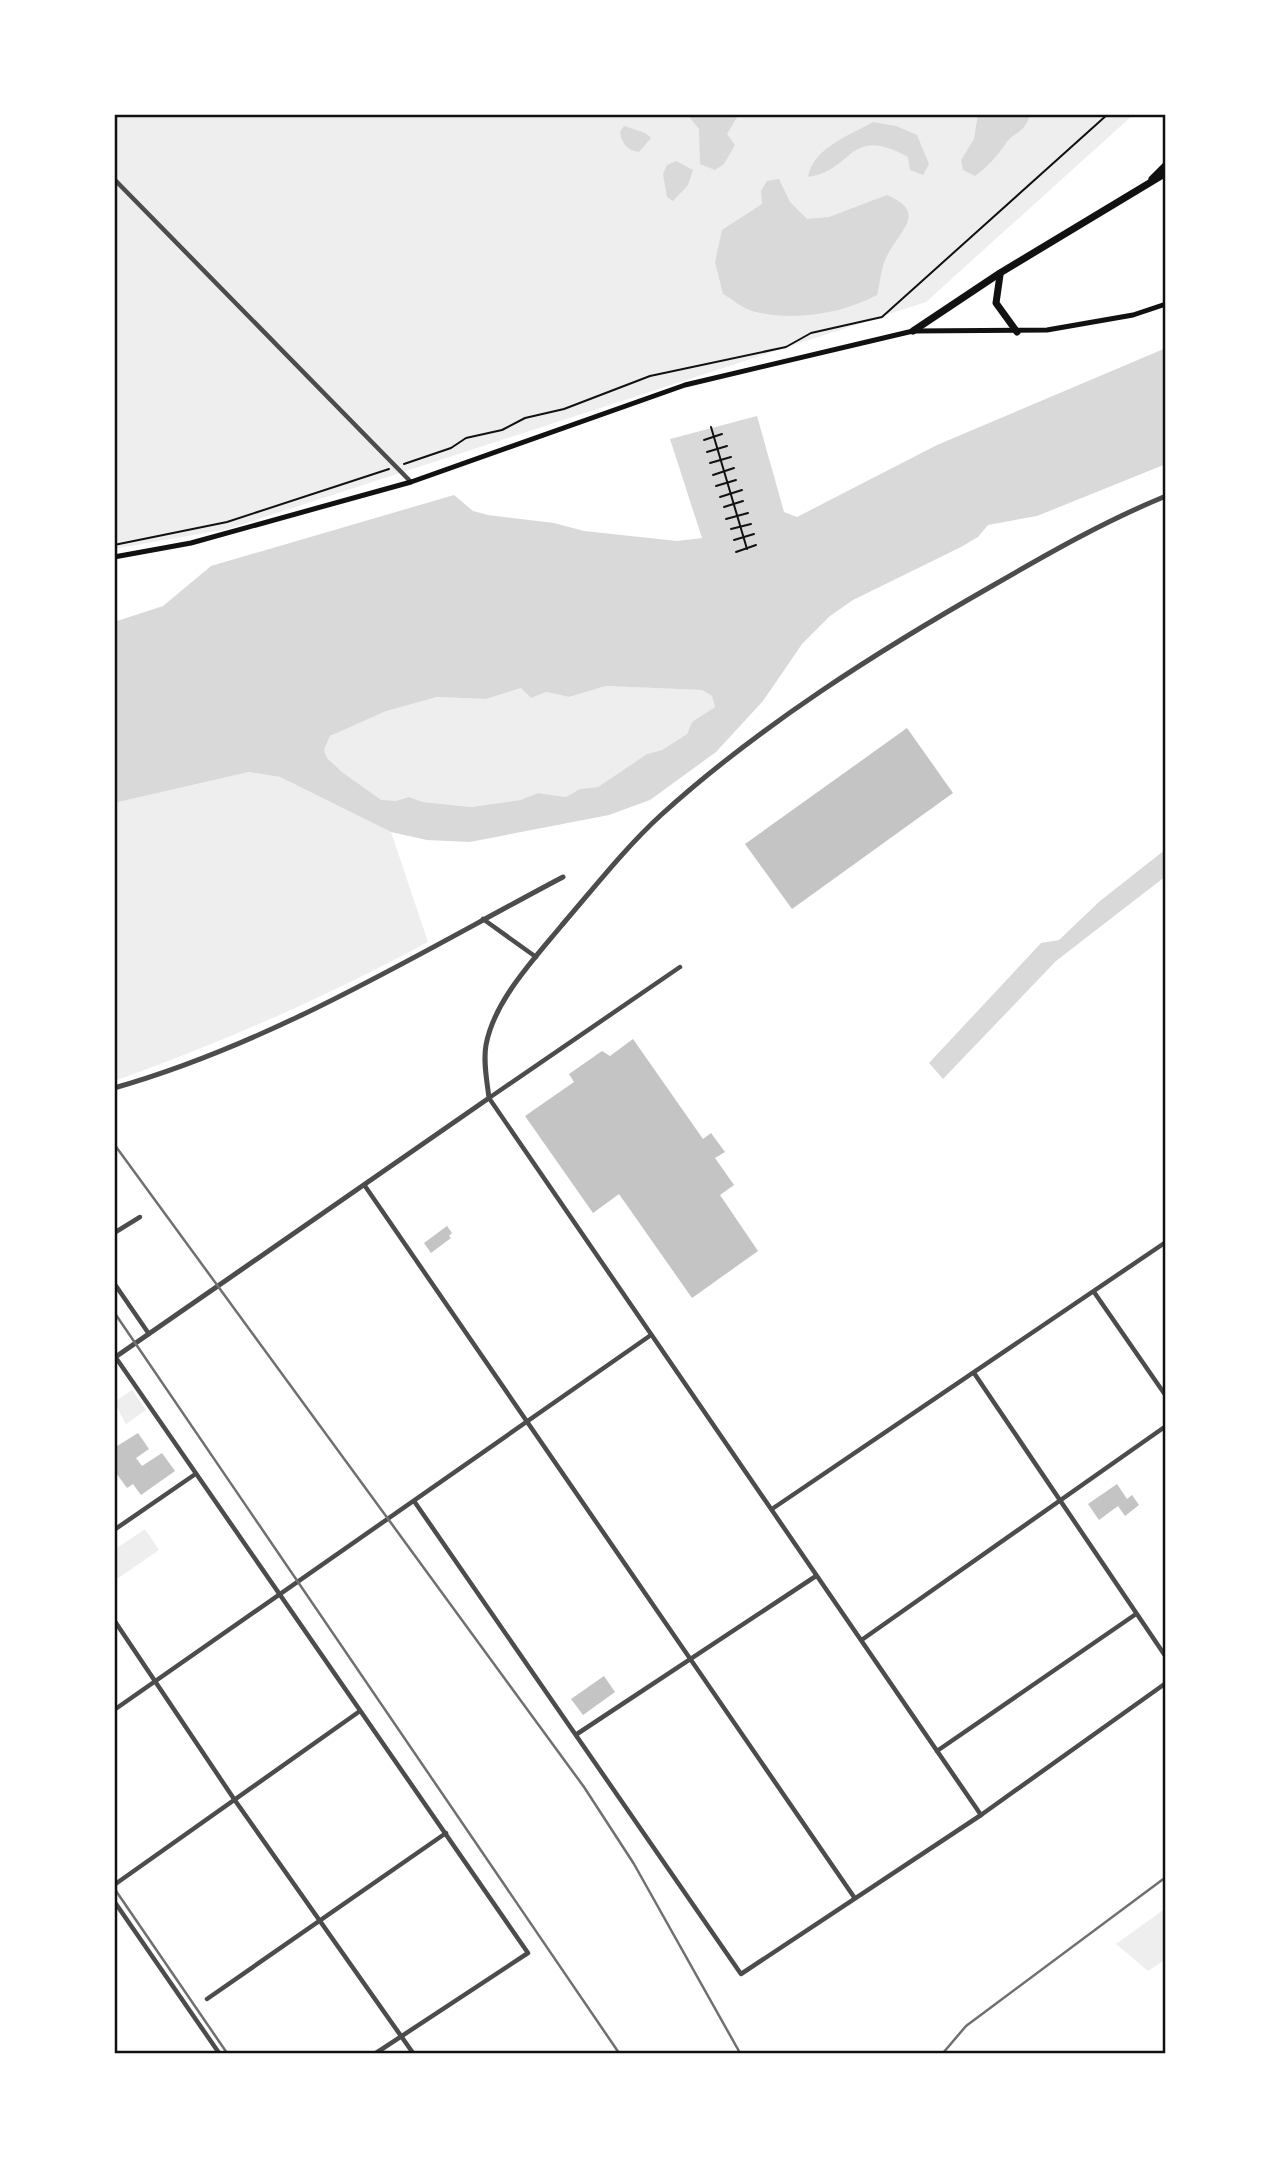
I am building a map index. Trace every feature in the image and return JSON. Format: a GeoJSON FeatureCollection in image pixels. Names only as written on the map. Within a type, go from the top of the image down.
{"type":"FeatureCollection","features":[{"type":"Feature","properties":{"kind":"highway"},"geometry":{"type":"LineString","coordinates":[[1145,185],[1166,165]]}},
{"type":"Feature","properties":{"kind":"highway"},"geometry":{"type":"LineString","coordinates":[[912,331],[1166,173]]}},
{"type":"Feature","properties":{"kind":"highway"},"geometry":{"type":"LineString","coordinates":[[1000,274],[996,303],[1017,332]]}},
{"type":"Feature","properties":{"kind":"main road"},"geometry":{"type":"LineString","coordinates":[[114,556],[191,543],[411,482],[685,385],[912,331],[1017,332],[1104,322],[1166,304]]}},
{"type":"Feature","properties":{"kind":"street"},"geometry":{"type":"LineString","coordinates":[[114,179],[411,482]]}},
{"type":"Feature","properties":{"kind":"street"},"geometry":{"type":"LineString","coordinates":[[981,1815],[863,1639],[816,1576],[489,1098],[486,1047],[491,1026],[536,957],[623,854],[661,815],[827,688],[918,629],[1078,536],[1166,496]]}},
{"type":"Feature","properties":{"kind":"street"},"geometry":{"type":"LineString","coordinates":[[114,1088],[202,1061],[300,1015],[563,877]]}},
{"type":"Feature","properties":{"kind":"street"},"geometry":{"type":"LineString","coordinates":[[483,919],[536,957]]}},
{"type":"Feature","properties":{"kind":"street"},"geometry":{"type":"LineString","coordinates":[[376,2053],[528,1953],[281,1593],[194,1475],[114,1357],[680,967]]}},
{"type":"Feature","properties":{"kind":"street"},"geometry":{"type":"LineString","coordinates":[[365,1186],[854,1897]]}},
{"type":"Feature","properties":{"kind":"street"},"geometry":{"type":"LineString","coordinates":[[114,1233],[140,1217]]}},
{"type":"Feature","properties":{"kind":"street"},"geometry":{"type":"LineString","coordinates":[[772,1509],[1166,1242]]}},
{"type":"Feature","properties":{"kind":"street"},"geometry":{"type":"LineString","coordinates":[[114,1283],[149,1334]]}},
{"type":"Feature","properties":{"kind":"street"},"geometry":{"type":"LineString","coordinates":[[1094,1292],[1166,1396]]}},
{"type":"Feature","properties":{"kind":"street"},"geometry":{"type":"LineString","coordinates":[[114,1710],[529,1423],[651,1335]]}},
{"type":"Feature","properties":{"kind":"street"},"geometry":{"type":"LineString","coordinates":[[974,1373],[1166,1657]]}},
{"type":"Feature","properties":{"kind":"street"},"geometry":{"type":"LineString","coordinates":[[863,1639],[1166,1426]]}},
{"type":"Feature","properties":{"kind":"street"},"geometry":{"type":"LineString","coordinates":[[114,1530],[194,1475]]}},
{"type":"Feature","properties":{"kind":"street"},"geometry":{"type":"LineString","coordinates":[[414,1501],[741,1974],[981,1815],[1166,1684]]}},
{"type":"Feature","properties":{"kind":"street"},"geometry":{"type":"LineString","coordinates":[[577,1734],[816,1576]]}},
{"type":"Feature","properties":{"kind":"street"},"geometry":{"type":"LineString","coordinates":[[937,1751],[1136,1614]]}},
{"type":"Feature","properties":{"kind":"street"},"geometry":{"type":"LineString","coordinates":[[114,1620],[234,1799],[413,2053]]}},
{"type":"Feature","properties":{"kind":"street"},"geometry":{"type":"LineString","coordinates":[[114,1885],[360,1711]]}},
{"type":"Feature","properties":{"kind":"street"},"geometry":{"type":"LineString","coordinates":[[207,1999],[446,1833]]}},
{"type":"Feature","properties":{"kind":"street"},"geometry":{"type":"LineString","coordinates":[[114,1901],[219,2053]]}},
{"type":"Feature","properties":{"kind":"path"},"geometry":{"type":"LineString","coordinates":[[114,545],[227,523],[451,448],[466,438],[502,430],[525,418],[564,409],[650,376],[786,347],[811,333],[881,317],[1108,114]]}},
{"type":"Feature","properties":{"kind":"path"},"geometry":{"type":"LineString","coordinates":[[711,428],[747,549]]}},
{"type":"Feature","properties":{"kind":"path"},"geometry":{"type":"LineString","coordinates":[[704,440],[723,434]]}},
{"type":"Feature","properties":{"kind":"path"},"geometry":{"type":"LineString","coordinates":[[707,452],[727,446]]}},
{"type":"Feature","properties":{"kind":"path"},"geometry":{"type":"LineString","coordinates":[[710,463],[731,457]]}},
{"type":"Feature","properties":{"kind":"path"},"geometry":{"type":"LineString","coordinates":[[713,475],[734,468]]}},
{"type":"Feature","properties":{"kind":"path"},"geometry":{"type":"LineString","coordinates":[[716,486],[736,480]]}},
{"type":"Feature","properties":{"kind":"path"},"geometry":{"type":"LineString","coordinates":[[720,497],[742,490]]}},
{"type":"Feature","properties":{"kind":"path"},"geometry":{"type":"LineString","coordinates":[[724,508],[743,501]]}},
{"type":"Feature","properties":{"kind":"path"},"geometry":{"type":"LineString","coordinates":[[726,519],[748,513]]}},
{"type":"Feature","properties":{"kind":"path"},"geometry":{"type":"LineString","coordinates":[[731,529],[751,524]]}},
{"type":"Feature","properties":{"kind":"path"},"geometry":{"type":"LineString","coordinates":[[734,540],[754,534]]}},
{"type":"Feature","properties":{"kind":"path"},"geometry":{"type":"LineString","coordinates":[[736,552],[757,545]]}},
{"type":"Feature","properties":{"kind":"shaded area"},"geometry":{"type":"Polygon","coordinates":[[[114,114],[1134,114],[926,302],[228,529],[114,549],[114,114]]]}},
{"type":"Feature","properties":{"kind":"shaded area"},"geometry":{"type":"Polygon","coordinates":[[[687,114],[739,114],[727,134],[735,145],[724,164],[715,170],[700,164],[699,129],[687,114]]]}},
{"type":"Feature","properties":{"kind":"shaded area"},"geometry":{"type":"Polygon","coordinates":[[[978,114],[1031,114],[1022,130],[975,176],[963,170],[961,160],[974,139],[978,114]]]}},
{"type":"Feature","properties":{"kind":"shaded area"},"geometry":{"type":"Polygon","coordinates":[[[873,122],[896,126],[917,135],[929,164],[923,175],[910,170],[908,157],[874,145],[862,147],[823,173],[808,177],[811,167],[825,150],[873,122]]]}},
{"type":"Feature","properties":{"kind":"shaded area"},"geometry":{"type":"Polygon","coordinates":[[[624,126],[645,133],[651,138],[639,152],[631,150],[624,143],[620,132],[624,126]]]}},
{"type":"Feature","properties":{"kind":"shaded area"},"geometry":{"type":"Polygon","coordinates":[[[676,161],[693,170],[688,185],[673,201],[667,197],[663,174],[667,165],[676,161]]]}},
{"type":"Feature","properties":{"kind":"shaded area"},"geometry":{"type":"Polygon","coordinates":[[[779,179],[790,202],[807,219],[829,217],[887,195],[906,209],[909,215],[907,223],[884,262],[877,295],[832,311],[784,316],[752,311],[723,294],[715,262],[722,230],[762,204],[761,191],[767,181],[779,179]]]}},
{"type":"Feature","properties":{"kind":"shaded area"},"geometry":{"type":"Polygon","coordinates":[[[1166,348],[1166,464],[1037,516],[988,525],[978,537],[961,547],[853,600],[830,616],[802,644],[763,701],[716,752],[650,800],[609,815],[470,842],[427,840],[391,832],[280,777],[249,772],[114,803],[114,622],[163,606],[211,566],[454,495],[473,511],[488,515],[554,523],[584,531],[677,541],[702,538],[670,439],[757,416],[784,512],[797,517],[937,445],[1166,348]],[[606,686],[569,697],[546,692],[531,698],[521,688],[486,699],[437,697],[386,711],[330,736],[324,750],[327,758],[342,772],[381,800],[395,801],[409,797],[423,802],[471,807],[520,800],[538,793],[566,797],[580,789],[598,787],[647,754],[662,750],[687,734],[692,722],[715,707],[712,696],[702,690],[606,686]]]}},
{"type":"Feature","properties":{"kind":"shaded area"},"geometry":{"type":"Polygon","coordinates":[[[606,686],[702,690],[712,696],[715,707],[692,722],[687,734],[662,750],[647,754],[598,787],[580,789],[566,797],[538,793],[520,800],[471,807],[423,802],[409,797],[381,801],[342,772],[327,758],[324,750],[330,736],[386,710],[437,697],[486,699],[521,688],[531,698],[546,692],[569,697],[606,686]]]}},
{"type":"Feature","properties":{"kind":"shaded area"},"geometry":{"type":"Polygon","coordinates":[[[249,772],[280,777],[391,832],[428,942],[274,1017],[114,1081],[114,803],[249,772]]]}},
{"type":"Feature","properties":{"kind":"shaded area"},"geometry":{"type":"Polygon","coordinates":[[[1166,849],[1166,876],[1056,961],[943,1079],[929,1063],[1041,943],[1059,940],[1100,901],[1166,849]]]}},
{"type":"Feature","properties":{"kind":"shaded area"},"geometry":{"type":"Polygon","coordinates":[[[132,1390],[146,1410],[126,1424],[114,1402],[132,1390]]]}},
{"type":"Feature","properties":{"kind":"shaded area"},"geometry":{"type":"Polygon","coordinates":[[[145,1529],[159,1550],[114,1581],[114,1550],[145,1529]]]}},
{"type":"Feature","properties":{"kind":"shaded area"},"geometry":{"type":"Polygon","coordinates":[[[1166,1908],[1166,1959],[1148,1971],[1116,1944],[1166,1908]]]}},
{"type":"Feature","properties":{"kind":"building"},"geometry":{"type":"Polygon","coordinates":[[[907,728],[953,793],[792,909],[745,844],[907,728]]]}},
{"type":"Feature","properties":{"kind":"building"},"geometry":{"type":"Polygon","coordinates":[[[633,1039],[703,1139],[711,1133],[725,1152],[715,1158],[734,1185],[720,1195],[758,1251],[692,1298],[619,1194],[593,1213],[525,1116],[574,1082],[569,1074],[602,1051],[610,1056],[633,1039]]]}},
{"type":"Feature","properties":{"kind":"building"},"geometry":{"type":"Polygon","coordinates":[[[447,1226],[452,1233],[449,1236],[451,1238],[431,1253],[424,1243],[447,1226]]]}},
{"type":"Feature","properties":{"kind":"building"},"geometry":{"type":"Polygon","coordinates":[[[138,1433],[149,1449],[136,1458],[142,1466],[162,1453],[175,1471],[141,1495],[133,1484],[127,1488],[114,1470],[114,1448],[138,1433]]]}},
{"type":"Feature","properties":{"kind":"building"},"geometry":{"type":"Polygon","coordinates":[[[1117,1484],[1127,1499],[1132,1495],[1139,1505],[1125,1516],[1118,1506],[1099,1520],[1088,1504],[1117,1484]]]}},
{"type":"Feature","properties":{"kind":"building"},"geometry":{"type":"Polygon","coordinates":[[[604,1676],[615,1692],[583,1715],[571,1699],[604,1676]]]}},
{"type":"Feature","properties":{"kind":"railway"},"geometry":{"type":"LineString","coordinates":[[114,1144],[584,1787],[634,1864],[740,2053]]}},
{"type":"Feature","properties":{"kind":"railway"},"geometry":{"type":"LineString","coordinates":[[114,1312],[619,2053]]}},
{"type":"Feature","properties":{"kind":"railway"},"geometry":{"type":"LineString","coordinates":[[943,2053],[966,2026],[1166,1877]]}},
{"type":"Feature","properties":{"kind":"railway"},"geometry":{"type":"LineString","coordinates":[[114,1888],[227,2053]]}}]}
